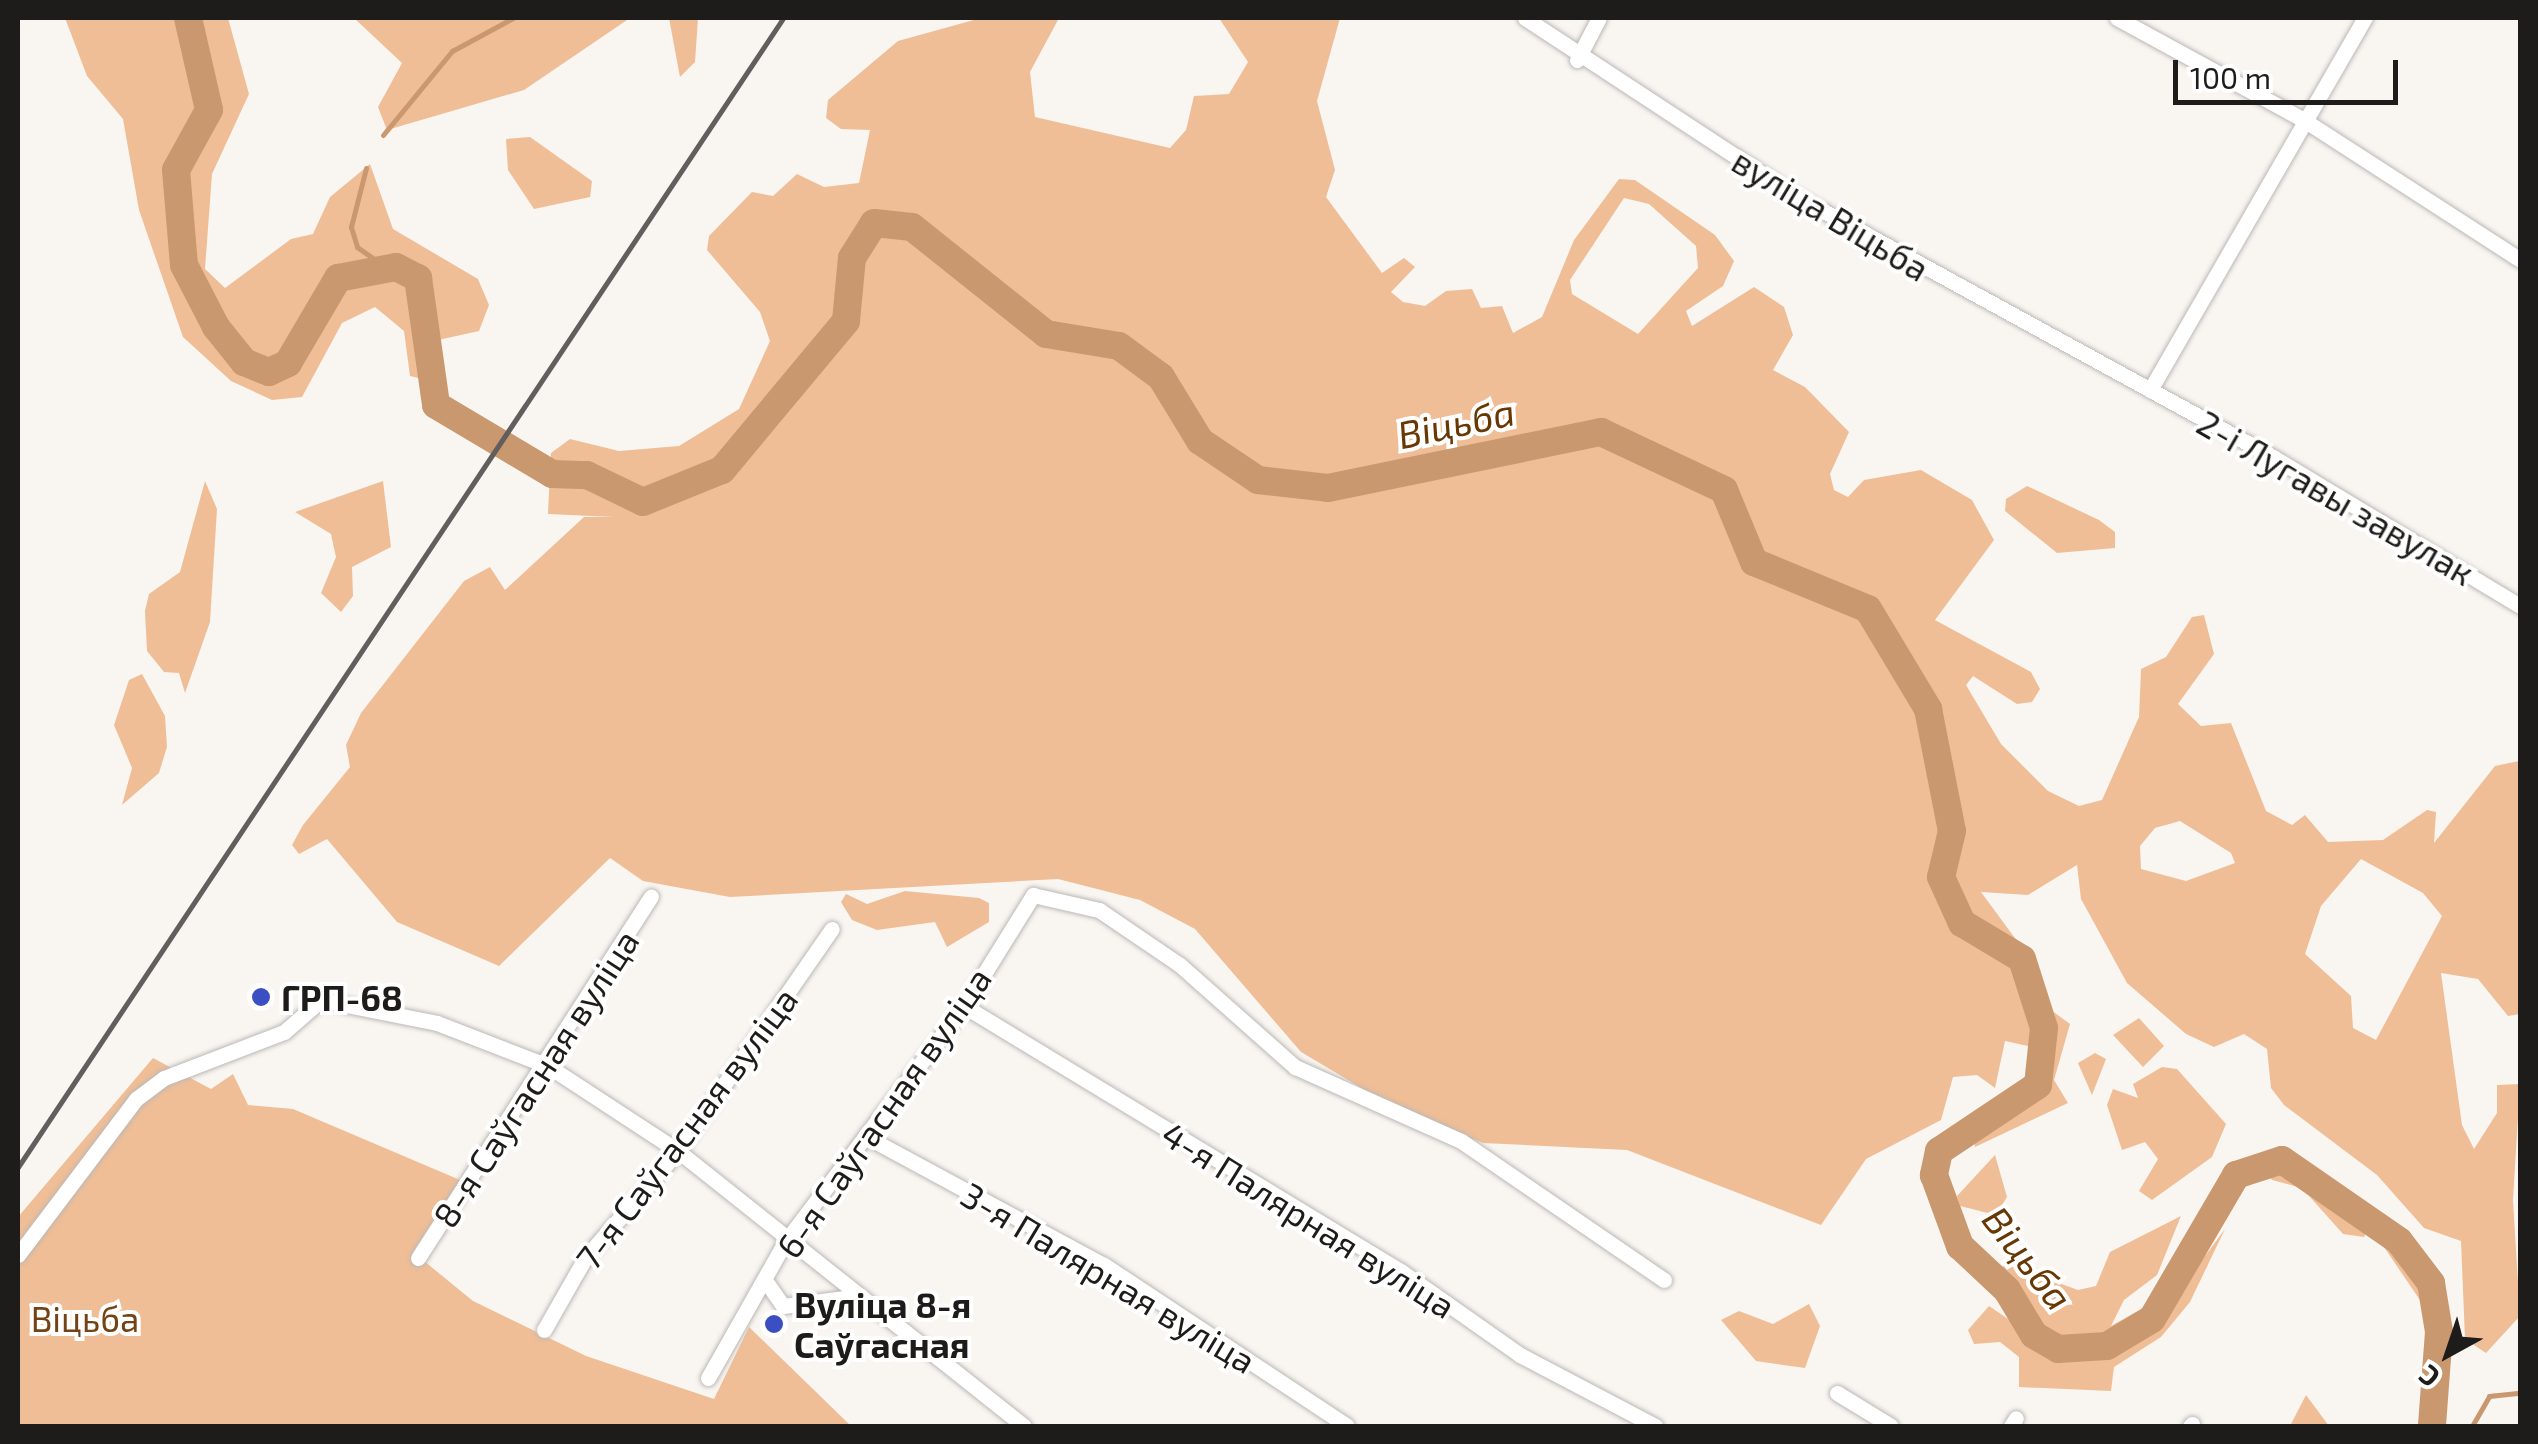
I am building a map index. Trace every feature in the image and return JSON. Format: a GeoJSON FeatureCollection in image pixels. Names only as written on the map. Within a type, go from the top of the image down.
{"type":"FeatureCollection","features":[{"type":"Feature","properties":{"kind":"street","name":"вуліца Віцьба"},"geometry":{"type":"LineString","coordinates":[[1525,18],[1577,60],[1844,223],[2150,390]]}},
{"type":"Feature","properties":{"kind":"street"},"geometry":{"type":"LineString","coordinates":[[1577,60],[1599,18]]}},
{"type":"Feature","properties":{"kind":"street"},"geometry":{"type":"LineString","coordinates":[[2117,18],[2304,120],[2520,260]]}},
{"type":"Feature","properties":{"kind":"street"},"geometry":{"type":"LineString","coordinates":[[2150,390],[2365,18]]}},
{"type":"Feature","properties":{"kind":"street","name":"2-і Лугавы завулак"},"geometry":{"type":"LineString","coordinates":[[2150,390],[2520,606]]}},
{"type":"Feature","properties":{"kind":"street","name":"8-я Саўгасная вуліца"},"geometry":{"type":"LineString","coordinates":[[418,1258],[548,1066],[651,898]]}},
{"type":"Feature","properties":{"kind":"street","name":"6-я Саўгасная вуліца"},"geometry":{"type":"LineString","coordinates":[[708,1378],[767,1283],[785,1242],[964,1006],[1025,898],[1099,910],[1180,965],[1295,1067],[1461,1140],[1664,1280]]}},
{"type":"Feature","properties":{"kind":"street","name":"7-я Саўгасная вуліца"},"geometry":{"type":"LineString","coordinates":[[544,1330],[585,1258],[678,1151],[832,929]]}},
{"type":"Feature","properties":{"kind":"street"},"geometry":{"type":"LineString","coordinates":[[18,1256],[136,1099],[164,1078],[284,1032],[320,1000],[437,1023],[548,1066],[678,1151],[852,1297],[1024,1426]]}},
{"type":"Feature","properties":{"kind":"street","name":"4-я Палярная вуліца"},"geometry":{"type":"LineString","coordinates":[[964,1006],[1402,1272],[1520,1355],[1656,1426]]}},
{"type":"Feature","properties":{"kind":"street","name":"3-я Палярная вуліца"},"geometry":{"type":"LineString","coordinates":[[865,1136],[1104,1265],[1347,1426]]}},
{"type":"Feature","properties":{"kind":"street"},"geometry":{"type":"LineString","coordinates":[[767,1283],[784,1306],[852,1297]]}},
{"type":"Feature","properties":{"kind":"street"},"geometry":{"type":"LineString","coordinates":[[1837,1393],[1891,1426]]}},
{"type":"Feature","properties":{"kind":"green space"},"geometry":{"type":"Polygon","coordinates":[[[65,18],[228,18],[249,94],[212,174],[205,269],[225,288],[291,239],[313,234],[330,197],[370,164],[393,229],[478,279],[489,305],[479,331],[438,340],[444,363],[422,379],[410,376],[404,331],[375,307],[342,323],[302,397],[272,400],[231,381],[183,337],[139,210],[123,119],[87,76],[65,18]]]}},
{"type":"Feature","properties":{"kind":"green space"},"geometry":{"type":"Polygon","coordinates":[[[354,18],[630,18],[524,90],[387,130],[378,107],[402,63],[354,18]]]}},
{"type":"Feature","properties":{"kind":"green space"},"geometry":{"type":"Polygon","coordinates":[[[669,18],[698,18],[695,62],[680,77],[669,18]]]}},
{"type":"Feature","properties":{"kind":"green space"},"geometry":{"type":"Polygon","coordinates":[[[981,18],[1059,18],[1030,72],[1035,117],[1170,148],[1186,130],[1194,96],[1229,94],[1248,62],[1219,18],[1340,18],[1317,101],[1335,170],[1326,197],[1382,273],[1404,258],[1415,267],[1391,292],[1403,302],[1425,306],[1446,291],[1472,289],[1481,308],[1502,306],[1513,333],[1542,317],[1574,240],[1619,179],[1635,180],[1715,235],[1734,261],[1723,286],[1686,311],[1692,326],[1754,287],[1784,307],[1793,335],[1773,370],[1805,387],[1849,432],[1830,474],[1834,490],[1848,497],[1864,480],[1921,470],[1972,500],[1994,540],[1935,620],[2031,672],[2040,689],[2032,702],[2017,704],[1973,676],[1966,685],[2001,744],[2048,791],[2079,806],[2102,800],[2139,717],[2141,669],[2166,657],[2192,617],[2204,615],[2214,654],[2178,704],[2201,726],[2231,723],[2266,811],[2292,825],[2305,815],[2328,842],[2383,840],[2427,810],[2436,812],[2434,843],[2495,766],[2519,761],[2520,1014],[2508,1016],[2478,979],[2441,973],[2462,1125],[2474,1149],[2497,1113],[2497,1085],[2520,1084],[2513,1200],[2520,1316],[2486,1353],[2465,1339],[2461,1241],[2424,1228],[2377,1175],[2284,1105],[2271,1088],[2267,1049],[2244,1034],[2214,1047],[2186,1034],[2127,983],[2081,899],[2077,865],[2028,895],[1981,892],[2037,968],[2051,1010],[2070,1024],[2054,1080],[2068,1103],[1975,1147],[1972,1132],[2030,1081],[2028,1046],[2005,1041],[1995,1088],[1977,1075],[1953,1077],[1941,1120],[1866,1159],[1821,1225],[1627,1150],[1483,1143],[1397,1109],[1301,1052],[1195,929],[1140,900],[1058,879],[730,897],[643,881],[610,858],[499,966],[397,922],[327,839],[299,854],[292,845],[303,825],[350,767],[346,745],[361,713],[464,581],[490,567],[505,590],[584,517],[614,517],[548,514],[551,453],[570,439],[619,451],[679,446],[739,409],[770,341],[760,312],[707,250],[709,236],[752,192],[773,196],[797,174],[824,187],[859,183],[870,130],[841,129],[826,118],[828,100],[898,41],[981,18]],[[1624,198],[1570,280],[1572,294],[1638,334],[1698,268],[1696,246],[1649,204],[1624,198]],[[2180,821],[2155,828],[2140,846],[2141,869],[2186,881],[2235,863],[2231,853],[2180,821]],[[2361,859],[2321,906],[2305,954],[2351,996],[2353,1028],[2376,1040],[2442,916],[2423,893],[2361,859]]]}},
{"type":"Feature","properties":{"kind":"green space"},"geometry":{"type":"Polygon","coordinates":[[[530,137],[592,181],[590,197],[534,209],[508,170],[506,139],[530,137]]]}},
{"type":"Feature","properties":{"kind":"green space"},"geometry":{"type":"Polygon","coordinates":[[[205,481],[217,509],[210,622],[185,693],[179,673],[164,672],[147,651],[145,611],[149,594],[180,572],[205,481]]]}},
{"type":"Feature","properties":{"kind":"green space"},"geometry":{"type":"Polygon","coordinates":[[[383,481],[391,547],[352,567],[353,596],[341,612],[321,593],[336,557],[331,534],[295,512],[383,481]]]}},
{"type":"Feature","properties":{"kind":"green space"},"geometry":{"type":"Polygon","coordinates":[[[2027,486],[2099,520],[2115,532],[2115,548],[2057,553],[2005,511],[2006,499],[2027,486]]]}},
{"type":"Feature","properties":{"kind":"green space"},"geometry":{"type":"Polygon","coordinates":[[[142,674],[165,716],[167,747],[159,773],[122,805],[132,768],[114,725],[129,680],[142,674]]]}},
{"type":"Feature","properties":{"kind":"green space"},"geometry":{"type":"Polygon","coordinates":[[[905,891],[979,898],[989,903],[989,922],[947,947],[935,922],[877,930],[852,920],[841,902],[846,894],[867,904],[905,891]]]}},
{"type":"Feature","properties":{"kind":"green space"},"geometry":{"type":"Polygon","coordinates":[[[2139,1018],[2164,1046],[2143,1067],[2113,1035],[2139,1018]]]}},
{"type":"Feature","properties":{"kind":"green space"},"geometry":{"type":"Polygon","coordinates":[[[2095,1053],[2106,1059],[2092,1095],[2078,1063],[2095,1053]]]}},
{"type":"Feature","properties":{"kind":"green space"},"geometry":{"type":"Polygon","coordinates":[[[153,1058],[211,1089],[233,1074],[248,1105],[293,1109],[460,1180],[413,1252],[473,1301],[586,1356],[714,1399],[749,1327],[851,1426],[18,1426],[18,1217],[153,1058]]]}},
{"type":"Feature","properties":{"kind":"green space"},"geometry":{"type":"Polygon","coordinates":[[[2162,1067],[2177,1069],[2226,1124],[2212,1157],[2152,1200],[2139,1191],[2158,1159],[2145,1142],[2122,1150],[2107,1105],[2113,1089],[2138,1098],[2133,1084],[2162,1067]]]}},
{"type":"Feature","properties":{"kind":"green space"},"geometry":{"type":"Polygon","coordinates":[[[1995,1155],[2007,1197],[1996,1215],[1960,1206],[1957,1196],[1995,1155]]]}},
{"type":"Feature","properties":{"kind":"green space"},"geometry":{"type":"Polygon","coordinates":[[[2283,1157],[2360,1208],[2370,1225],[2364,1237],[2343,1234],[2302,1188],[2272,1180],[2262,1166],[2283,1157]]]}},
{"type":"Feature","properties":{"kind":"green space"},"geometry":{"type":"Polygon","coordinates":[[[2181,1216],[2157,1275],[2124,1300],[2111,1326],[2166,1295],[2100,1337],[2046,1336],[1998,1269],[2007,1264],[2078,1290],[2096,1286],[2110,1252],[2181,1216]]]}},
{"type":"Feature","properties":{"kind":"green space"},"geometry":{"type":"Polygon","coordinates":[[[2225,1229],[2190,1302],[2161,1337],[2114,1367],[2111,1391],[2019,1387],[2019,1357],[2000,1342],[1974,1344],[1968,1330],[1989,1306],[2063,1356],[2104,1351],[2149,1332],[2225,1229]]]}},
{"type":"Feature","properties":{"kind":"green space"},"geometry":{"type":"Polygon","coordinates":[[[2394,1231],[2408,1239],[2440,1315],[2430,1315],[2382,1244],[2394,1231]]]}},
{"type":"Feature","properties":{"kind":"green space"},"geometry":{"type":"Polygon","coordinates":[[[1809,1304],[1820,1326],[1805,1368],[1756,1361],[1721,1320],[1739,1311],[1773,1324],[1809,1304]]]}},
{"type":"Feature","properties":{"kind":"green space"},"geometry":{"type":"Polygon","coordinates":[[[2306,1395],[2329,1426],[2290,1426],[2306,1395]]]}},
{"type":"Feature","properties":{"kind":"waterway","name":"Віцьба"},"geometry":{"type":"LineString","coordinates":[[188,18],[209,110],[176,170],[184,265],[216,327],[244,362],[269,372],[288,363],[338,278],[396,267],[418,278],[436,405],[552,474],[587,475],[643,502],[722,470],[846,321],[852,258],[874,223],[912,227],[1046,334],[1119,346],[1161,377],[1200,441],[1258,480],[1328,488],[1601,432],[1724,490],[1754,562],[1868,609],[1928,709],[1952,831],[1941,877],[1962,923],[2022,959],[2044,1028],[2038,1085],[1939,1151],[1934,1175],[1960,1246],[2007,1290],[2034,1335],[2058,1349],[2107,1346],[2152,1319],[2236,1175],[2282,1160],[2399,1241],[2431,1283],[2439,1332],[2432,1426]]}},
{"type":"Feature","properties":{"kind":"waterway"},"geometry":{"type":"LineString","coordinates":[[383,135],[452,51],[513,18]]}},
{"type":"Feature","properties":{"kind":"waterway"},"geometry":{"type":"LineString","coordinates":[[366,168],[351,227],[357,247],[387,268]]}},
{"type":"Feature","properties":{"kind":"waterway"},"geometry":{"type":"LineString","coordinates":[[2455,1426],[2472,1426],[2489,1396],[2520,1393]]}},
{"type":"Feature","properties":{"kind":"waterway"},"geometry":{"type":"LineString","coordinates":[[2433,1426],[2453,1426]]}},
{"type":"Feature","properties":{"kind":"railway"},"geometry":{"type":"LineString","coordinates":[[18,1167],[783,18]]}},
{"type":"Feature","properties":{"kind":"place","name":"ГРП-68"},"geometry":{"type":"Point","coordinates":[261,997]}},
{"type":"Feature","properties":{"kind":"place","name":"Вуліца 8-я Саўгасная"},"geometry":{"type":"Point","coordinates":[774,1324]}}]}
